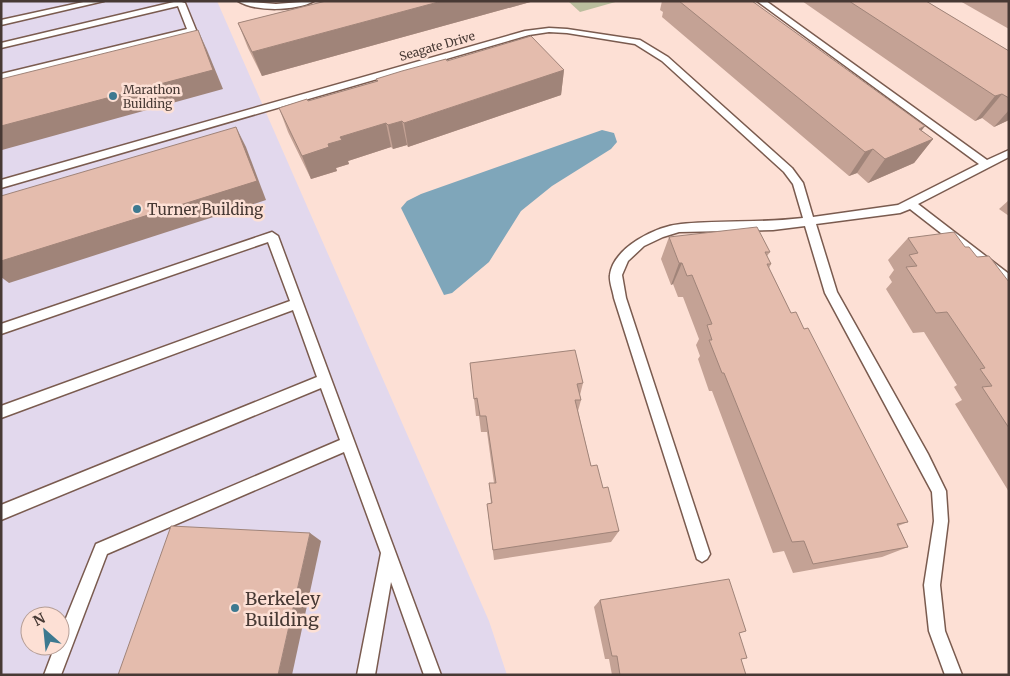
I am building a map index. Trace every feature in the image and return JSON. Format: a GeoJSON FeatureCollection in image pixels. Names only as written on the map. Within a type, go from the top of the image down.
{"type":"FeatureCollection","features":[{"type":"Feature","properties":{"kind":"lane"},"geometry":{"type":"LineString","coordinates":[[1,23],[100,1]]}},
{"type":"Feature","properties":{"kind":"lane"},"geometry":{"type":"LineString","coordinates":[[242,1],[256,6],[271,8],[310,1]]}},
{"type":"Feature","properties":{"kind":"lane"},"geometry":{"type":"LineString","coordinates":[[761,1],[986,164]]}},
{"type":"Feature","properties":{"kind":"lane"},"geometry":{"type":"LineString","coordinates":[[1,46],[181,3],[192,30],[1,77]]}},
{"type":"Feature","properties":{"kind":"lane","name":"Seagate Drive"},"geometry":{"type":"LineString","coordinates":[[1,184],[528,33],[549,30],[637,42],[665,59],[788,170],[798,183],[808,222],[831,293],[923,459],[938,491],[941,521],[932,585],[937,631],[954,675]]}},
{"type":"Feature","properties":{"kind":"lane"},"geometry":{"type":"LineString","coordinates":[[702,554],[620,298],[616,275],[624,258],[640,243],[659,234],[680,228],[773,226],[900,210],[1009,153]]}},
{"type":"Feature","properties":{"kind":"lane"},"geometry":{"type":"LineString","coordinates":[[911,204],[1009,281]]}},
{"type":"Feature","properties":{"kind":"lane"},"geometry":{"type":"LineString","coordinates":[[1,329],[272,236],[433,675]]}},
{"type":"Feature","properties":{"kind":"lane"},"geometry":{"type":"LineString","coordinates":[[1,412],[297,303]]}},
{"type":"Feature","properties":{"kind":"lane"},"geometry":{"type":"LineString","coordinates":[[1,513],[325,380]]}},
{"type":"Feature","properties":{"kind":"lane"},"geometry":{"type":"LineString","coordinates":[[52,675],[101,550],[348,443]]}},
{"type":"Feature","properties":{"kind":"lane"},"geometry":{"type":"LineString","coordinates":[[366,675],[388,553]]}},
{"type":"Feature","properties":{"kind":"shaded area"},"geometry":{"type":"Polygon","coordinates":[[[1,1],[217,1],[489,621],[507,675],[1,675],[1,1]]]}},
{"type":"Feature","properties":{"kind":"green space"},"geometry":{"type":"Polygon","coordinates":[[[568,1],[619,1],[580,12],[568,1]]]}},
{"type":"Feature","properties":{"kind":"water"},"geometry":{"type":"Polygon","coordinates":[[[602,130],[614,133],[617,142],[611,149],[552,186],[521,211],[489,262],[452,293],[444,295],[401,208],[407,201],[421,194],[602,130]]]}},
{"type":"Feature","properties":{"kind":"building"},"geometry":{"type":"Polygon","coordinates":[[[326,1],[442,1],[252,52],[238,23],[326,1]]]}},
{"type":"Feature","properties":{"kind":"building"},"geometry":{"type":"Polygon","coordinates":[[[679,1],[752,1],[925,126],[919,129],[933,139],[885,159],[873,149],[865,152],[679,1]]]}},
{"type":"Feature","properties":{"kind":"building"},"geometry":{"type":"Polygon","coordinates":[[[849,1],[926,1],[1009,51],[1009,98],[1002,94],[995,96],[849,1]]]}},
{"type":"Feature","properties":{"kind":"building"},"geometry":{"type":"Polygon","coordinates":[[[198,30],[213,70],[1,126],[1,79],[198,30]]]}},
{"type":"Feature","properties":{"kind":"building"},"geometry":{"type":"Polygon","coordinates":[[[531,36],[564,70],[404,123],[402,121],[388,125],[386,123],[340,137],[342,140],[328,144],[329,147],[302,156],[279,108],[378,81],[376,79],[402,71],[446,59],[447,61],[531,36]]]}},
{"type":"Feature","properties":{"kind":"building","name":"Turner Building"},"geometry":{"type":"Polygon","coordinates":[[[236,127],[257,181],[1,261],[1,196],[236,127]]]}},
{"type":"Feature","properties":{"kind":"building"},"geometry":{"type":"Polygon","coordinates":[[[757,227],[770,252],[765,252],[771,264],[767,264],[791,313],[796,312],[804,329],[808,328],[908,522],[897,524],[908,547],[813,564],[804,541],[792,542],[709,340],[712,340],[707,325],[712,324],[692,275],[687,276],[682,263],[679,263],[669,237],[757,227]]]}},
{"type":"Feature","properties":{"kind":"building"},"geometry":{"type":"Polygon","coordinates":[[[954,232],[965,247],[969,247],[977,257],[989,256],[1009,282],[1009,428],[982,387],[992,386],[980,369],[985,368],[947,312],[936,313],[906,267],[917,266],[909,255],[918,253],[908,238],[954,232]]]}},
{"type":"Feature","properties":{"kind":"building"},"geometry":{"type":"Polygon","coordinates":[[[575,350],[583,383],[577,384],[581,400],[575,400],[591,466],[597,465],[603,488],[608,487],[619,531],[493,550],[487,504],[492,503],[489,483],[496,483],[486,416],[480,416],[477,398],[474,399],[470,363],[575,350]]]}},
{"type":"Feature","properties":{"kind":"building","name":"Berkeley Building"},"geometry":{"type":"Polygon","coordinates":[[[171,526],[310,533],[278,675],[118,675],[171,526]]]}},
{"type":"Feature","properties":{"kind":"building"},"geometry":{"type":"Polygon","coordinates":[[[729,579],[746,631],[739,633],[747,658],[741,659],[746,675],[620,675],[617,656],[612,656],[600,600],[729,579]]]}},
{"type":"Feature","properties":{"kind":"place","name":"Marathon Building"},"geometry":{"type":"Point","coordinates":[113,96]}},
{"type":"Feature","properties":{"kind":"place","name":"Turner Building"},"geometry":{"type":"Point","coordinates":[137,209]}},
{"type":"Feature","properties":{"kind":"place","name":"Berkeley Building"},"geometry":{"type":"Point","coordinates":[235,608]}}]}
